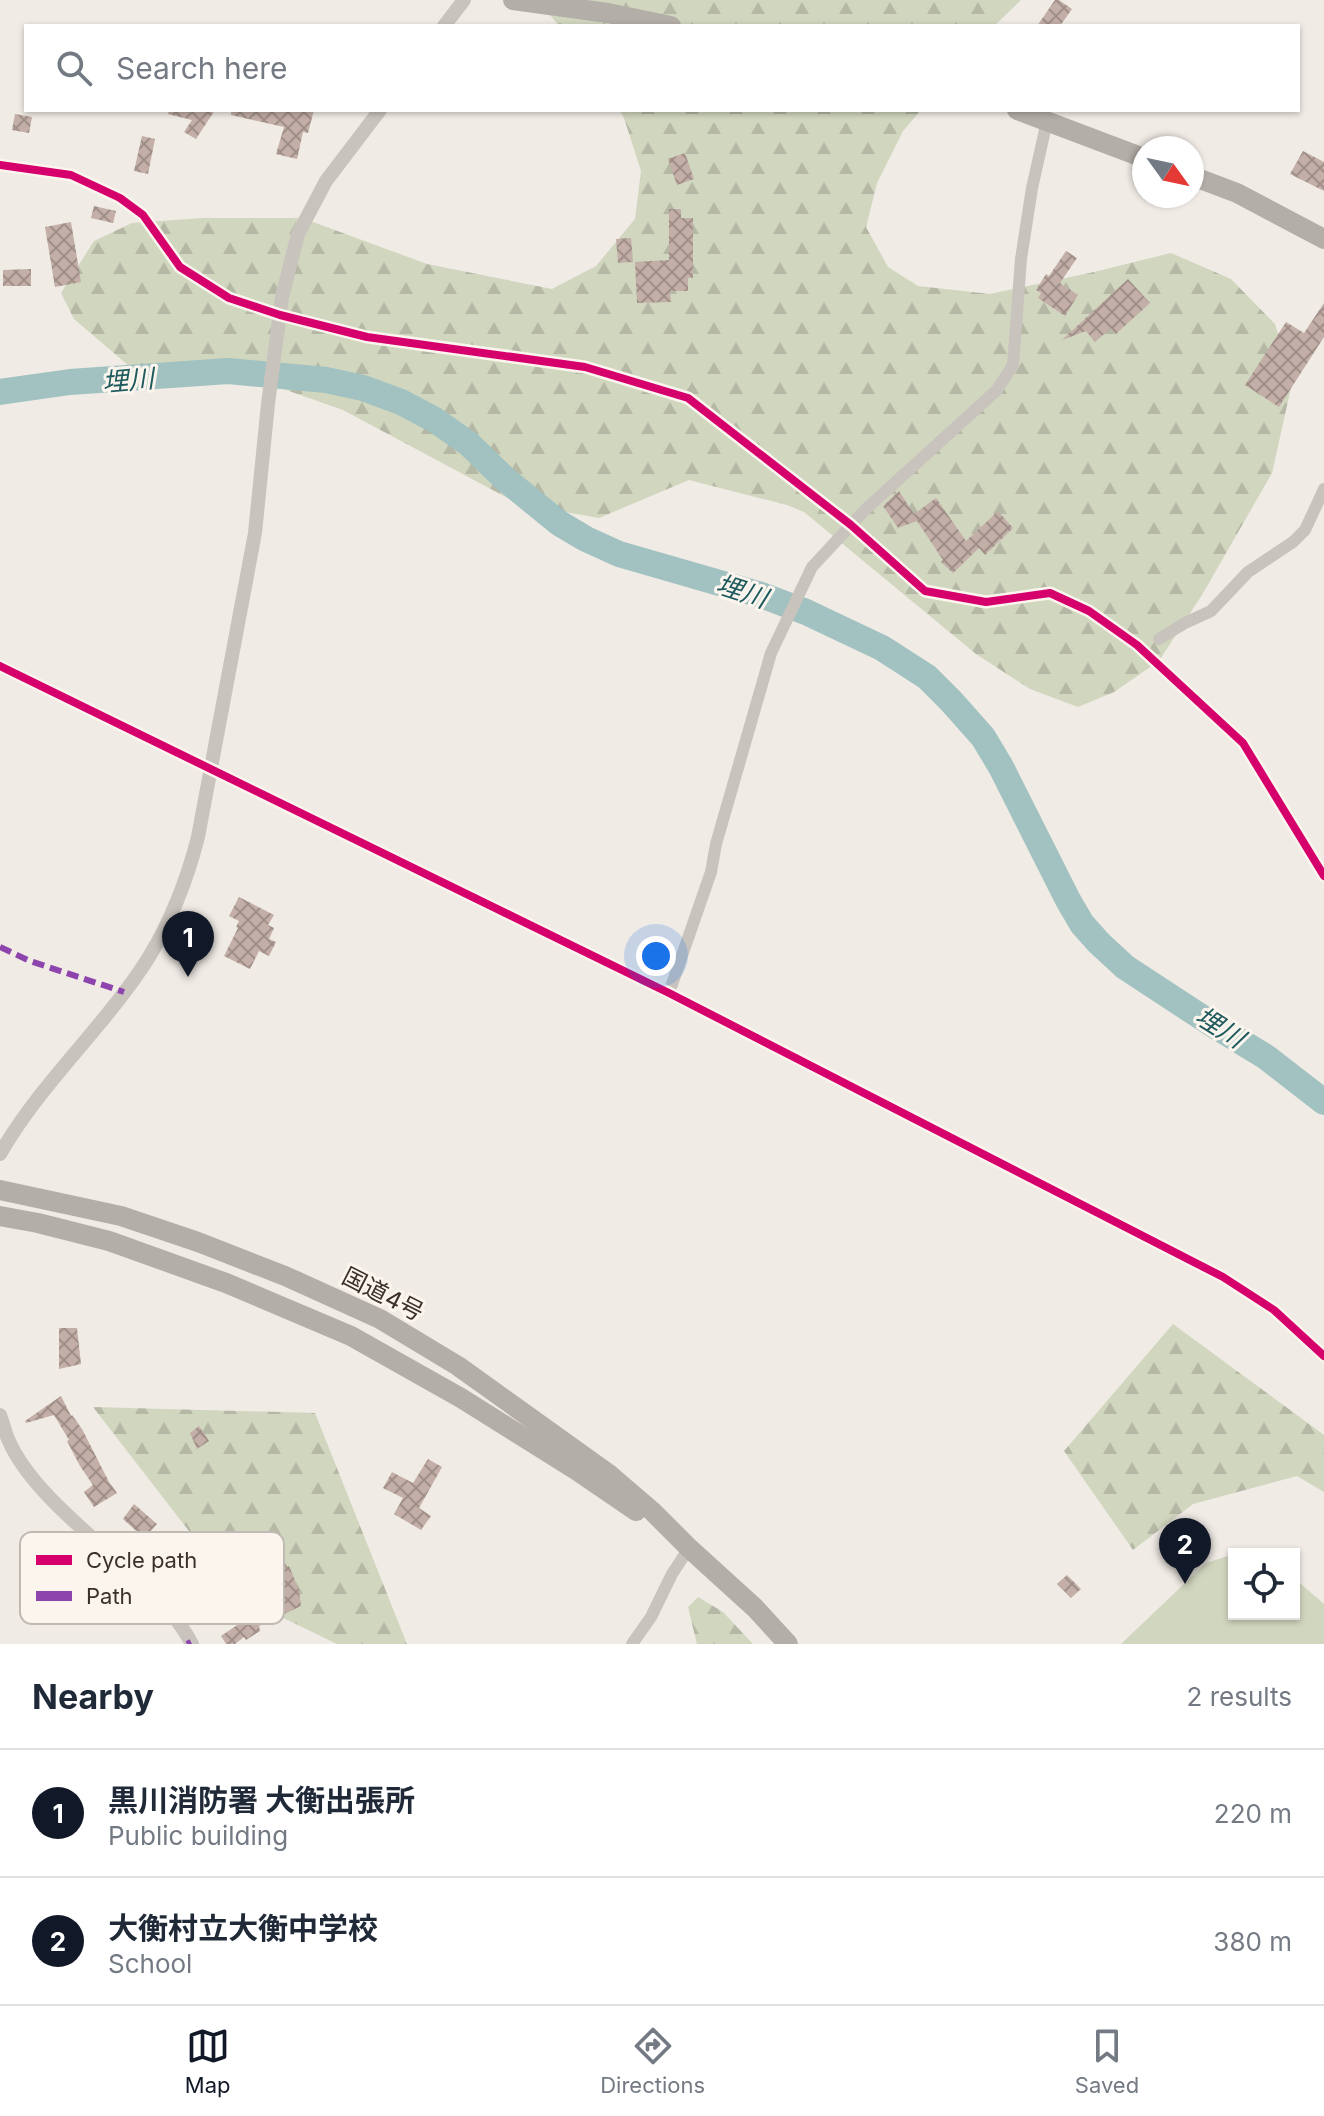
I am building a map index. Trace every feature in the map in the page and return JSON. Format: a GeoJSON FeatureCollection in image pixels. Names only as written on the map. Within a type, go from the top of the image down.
{"type":"FeatureCollection","features":[{"type":"Feature","properties":{"kind":"highway"},"geometry":{"type":"LineString","coordinates":[[513,0],[661,24]]}},
{"type":"Feature","properties":{"kind":"highway"},"geometry":{"type":"LineString","coordinates":[[1022,112],[1132,153]]}},
{"type":"Feature","properties":{"kind":"highway"},"geometry":{"type":"LineString","coordinates":[[1204,181],[1237,193],[1324,239]]}},
{"type":"Feature","properties":{"kind":"highway","name":"国道4号"},"geometry":{"type":"LineString","coordinates":[[0,1190],[121,1216],[186,1237],[285,1276],[380,1319],[458,1366],[610,1475],[755,1608],[788,1644]]}},
{"type":"Feature","properties":{"kind":"highway","name":"国道4号"},"geometry":{"type":"LineString","coordinates":[[0,1216],[109,1241],[226,1283],[351,1336],[461,1398],[576,1470],[689,1548]]}},
{"type":"Feature","properties":{"kind":"street"},"geometry":{"type":"LineString","coordinates":[[446,24],[464,0]]}},
{"type":"Feature","properties":{"kind":"street"},"geometry":{"type":"LineString","coordinates":[[0,1154],[17,1125],[148,959],[169,921],[187,878],[198,837],[255,533],[282,297],[298,234],[326,181],[378,112]]}},
{"type":"Feature","properties":{"kind":"street"},"geometry":{"type":"LineString","coordinates":[[669,993],[711,872],[716,844],[771,653],[812,567],[924,455],[997,390],[1013,365],[1021,259],[1047,121]]}},
{"type":"Feature","properties":{"kind":"street"},"geometry":{"type":"LineString","coordinates":[[0,165],[71,175],[120,198],[143,215],[180,267],[229,298],[280,318],[367,337],[585,367],[688,398],[851,525],[925,591],[986,602],[1050,593],[1089,611],[1137,645],[1243,743],[1324,876]]}},
{"type":"Feature","properties":{"kind":"street"},"geometry":{"type":"LineString","coordinates":[[1159,639],[1211,611],[1248,572],[1293,542],[1305,530],[1324,489]]}},
{"type":"Feature","properties":{"kind":"street"},"geometry":{"type":"LineString","coordinates":[[0,666],[669,993],[1223,1277],[1274,1310],[1324,1356]]}},
{"type":"Feature","properties":{"kind":"street"},"geometry":{"type":"LineString","coordinates":[[0,1415],[9,1441],[27,1471],[51,1499],[87,1532]]}},
{"type":"Feature","properties":{"kind":"street"},"geometry":{"type":"LineString","coordinates":[[632,1644],[651,1617],[689,1548]]}},
{"type":"Feature","properties":{"kind":"street"},"geometry":{"type":"LineString","coordinates":[[181,1624],[192,1644]]}},
{"type":"Feature","properties":{"kind":"green space"},"geometry":{"type":"Polygon","coordinates":[[[538,0],[1021,0],[996,24],[557,24],[538,0]]]}},
{"type":"Feature","properties":{"kind":"green space"},"geometry":{"type":"Polygon","coordinates":[[[620,112],[919,112],[903,131],[877,183],[866,227],[888,267],[918,286],[990,294],[1171,253],[1231,279],[1275,324],[1292,383],[1272,473],[1202,595],[1159,661],[1114,692],[1078,707],[1030,689],[976,654],[804,512],[787,505],[689,480],[599,518],[519,504],[343,410],[209,363],[129,366],[74,319],[61,293],[94,241],[132,223],[203,218],[302,218],[427,264],[552,289],[596,266],[635,219],[641,171],[620,112]]]}},
{"type":"Feature","properties":{"kind":"green space"},"geometry":{"type":"Polygon","coordinates":[[[1173,1324],[1324,1435],[1324,1492],[1297,1476],[1193,1504],[1133,1550],[1064,1451],[1173,1324]]]}},
{"type":"Feature","properties":{"kind":"green space"},"geometry":{"type":"Polygon","coordinates":[[[93,1407],[315,1413],[407,1644],[337,1644],[284,1618],[284,1532],[190,1532],[93,1407]]]}},
{"type":"Feature","properties":{"kind":"green space"},"geometry":{"type":"Polygon","coordinates":[[[1228,1556],[1228,1620],[1300,1620],[1300,1583],[1324,1604],[1324,1644],[1121,1644],[1206,1563],[1228,1556]]]}},
{"type":"Feature","properties":{"kind":"green space"},"geometry":{"type":"Polygon","coordinates":[[[698,1597],[723,1612],[753,1644],[697,1644],[688,1607],[698,1597]]]}},
{"type":"Feature","properties":{"kind":"building"},"geometry":{"type":"Polygon","coordinates":[[[1055,0],[1072,9],[1061,24],[1038,24],[1055,0]]]}},
{"type":"Feature","properties":{"kind":"building"},"geometry":{"type":"Polygon","coordinates":[[[214,112],[196,139],[184,132],[192,120],[168,114],[214,112]]]}},
{"type":"Feature","properties":{"kind":"building"},"geometry":{"type":"Polygon","coordinates":[[[231,112],[313,112],[308,133],[303,132],[297,159],[276,154],[284,127],[231,115],[231,112]]]}},
{"type":"Feature","properties":{"kind":"building"},"geometry":{"type":"Polygon","coordinates":[[[15,114],[32,117],[29,133],[12,130],[15,114]]]}},
{"type":"Feature","properties":{"kind":"building"},"geometry":{"type":"Polygon","coordinates":[[[142,136],[155,139],[148,174],[134,171],[142,136]]]}},
{"type":"Feature","properties":{"kind":"building"},"geometry":{"type":"Polygon","coordinates":[[[1303,151],[1324,162],[1324,191],[1290,174],[1303,151]]]}},
{"type":"Feature","properties":{"kind":"building"},"geometry":{"type":"Polygon","coordinates":[[[685,153],[694,179],[677,185],[668,159],[685,153]]]}},
{"type":"Feature","properties":{"kind":"building"},"geometry":{"type":"Polygon","coordinates":[[[94,206],[116,211],[113,223],[91,218],[94,206]]]}},
{"type":"Feature","properties":{"kind":"building"},"geometry":{"type":"Polygon","coordinates":[[[669,209],[681,209],[681,218],[693,218],[693,278],[688,278],[688,291],[670,291],[671,302],[637,303],[635,262],[669,260],[669,209]]]}},
{"type":"Feature","properties":{"kind":"building"},"geometry":{"type":"Polygon","coordinates":[[[71,222],[81,282],[55,287],[45,227],[71,222]]]}},
{"type":"Feature","properties":{"kind":"building"},"geometry":{"type":"Polygon","coordinates":[[[631,238],[633,262],[618,263],[616,239],[631,238]]]}},
{"type":"Feature","properties":{"kind":"building"},"geometry":{"type":"Polygon","coordinates":[[[1066,251],[1077,258],[1060,283],[1078,295],[1065,316],[1038,298],[1041,293],[1036,290],[1066,251]]]}},
{"type":"Feature","properties":{"kind":"building"},"geometry":{"type":"Polygon","coordinates":[[[31,269],[31,286],[3,286],[3,270],[31,269]]]}},
{"type":"Feature","properties":{"kind":"building"},"geometry":{"type":"Polygon","coordinates":[[[1128,279],[1150,303],[1116,334],[1111,328],[1095,342],[1086,331],[1062,340],[1128,279]]]}},
{"type":"Feature","properties":{"kind":"building"},"geometry":{"type":"Polygon","coordinates":[[[1324,303],[1324,337],[1279,407],[1245,385],[1286,322],[1304,333],[1324,303]]]}},
{"type":"Feature","properties":{"kind":"building"},"geometry":{"type":"Polygon","coordinates":[[[899,491],[914,514],[936,498],[966,541],[998,511],[1013,528],[985,555],[979,548],[953,573],[941,562],[943,560],[917,521],[898,528],[883,506],[899,491]]]}},
{"type":"Feature","properties":{"kind":"building"},"geometry":{"type":"Polygon","coordinates":[[[239,897],[274,915],[268,925],[274,928],[269,939],[276,942],[269,956],[259,951],[250,969],[224,956],[238,928],[239,921],[229,916],[239,897]]]}},
{"type":"Feature","properties":{"kind":"building"},"geometry":{"type":"Polygon","coordinates":[[[59,1328],[77,1328],[81,1364],[59,1369],[59,1328]]]}},
{"type":"Feature","properties":{"kind":"building"},"geometry":{"type":"Polygon","coordinates":[[[61,1396],[117,1493],[94,1507],[84,1492],[93,1485],[54,1415],[25,1421],[61,1396]]]}},
{"type":"Feature","properties":{"kind":"building"},"geometry":{"type":"Polygon","coordinates":[[[199,1426],[209,1441],[197,1449],[190,1433],[199,1426]]]}},
{"type":"Feature","properties":{"kind":"building"},"geometry":{"type":"Polygon","coordinates":[[[428,1459],[442,1467],[419,1508],[431,1516],[421,1530],[394,1514],[403,1498],[383,1488],[392,1472],[413,1483],[428,1459]]]}},
{"type":"Feature","properties":{"kind":"building"},"geometry":{"type":"Polygon","coordinates":[[[134,1504],[157,1524],[150,1532],[137,1532],[123,1519],[134,1504]]]}},
{"type":"Feature","properties":{"kind":"building"},"geometry":{"type":"Polygon","coordinates":[[[284,1561],[299,1590],[301,1606],[284,1614],[284,1561]]]}},
{"type":"Feature","properties":{"kind":"building"},"geometry":{"type":"Polygon","coordinates":[[[1067,1575],[1081,1589],[1071,1598],[1057,1584],[1067,1575]]]}},
{"type":"Feature","properties":{"kind":"building"},"geometry":{"type":"Polygon","coordinates":[[[239,1624],[263,1624],[259,1626],[260,1631],[235,1644],[226,1644],[221,1636],[239,1624]]]}},
{"type":"Feature","properties":{"kind":"waterway","name":"埋川"},"geometry":{"type":"LineString","coordinates":[[0,392],[70,382],[228,371],[326,380],[363,388],[401,402],[435,420],[469,444],[505,479],[559,523],[586,539],[619,554],[761,595],[806,612],[882,648],[927,677],[983,737],[1068,900],[1082,924],[1099,943],[1125,967],[1266,1057],[1324,1102]]}},
{"type":"Feature","properties":{"kind":"marked path"},"geometry":{"type":"LineString","coordinates":[[0,947],[30,961],[124,992]]}},
{"type":"Feature","properties":{"kind":"marked path"},"geometry":{"type":"LineString","coordinates":[[187,1644],[191,1642]]}},
{"type":"Feature","properties":{"kind":"cycle path"},"geometry":{"type":"LineString","coordinates":[[0,165],[71,175],[120,198],[143,215],[180,267],[229,298],[280,315],[367,337],[585,367],[688,398],[851,525],[925,591],[986,602],[1050,593],[1089,611],[1137,645],[1243,743],[1324,876]]}},
{"type":"Feature","properties":{"kind":"cycle path"},"geometry":{"type":"LineString","coordinates":[[0,666],[669,993],[1223,1277],[1274,1310],[1324,1356]]}},
{"type":"Feature","properties":{"kind":"place","name":"黒川消防署 大衡出張所"},"geometry":{"type":"Point","coordinates":[188,977]}},
{"type":"Feature","properties":{"kind":"place","name":"大衡村立大衡中学校"},"geometry":{"type":"Point","coordinates":[1185,1584]}}]}
